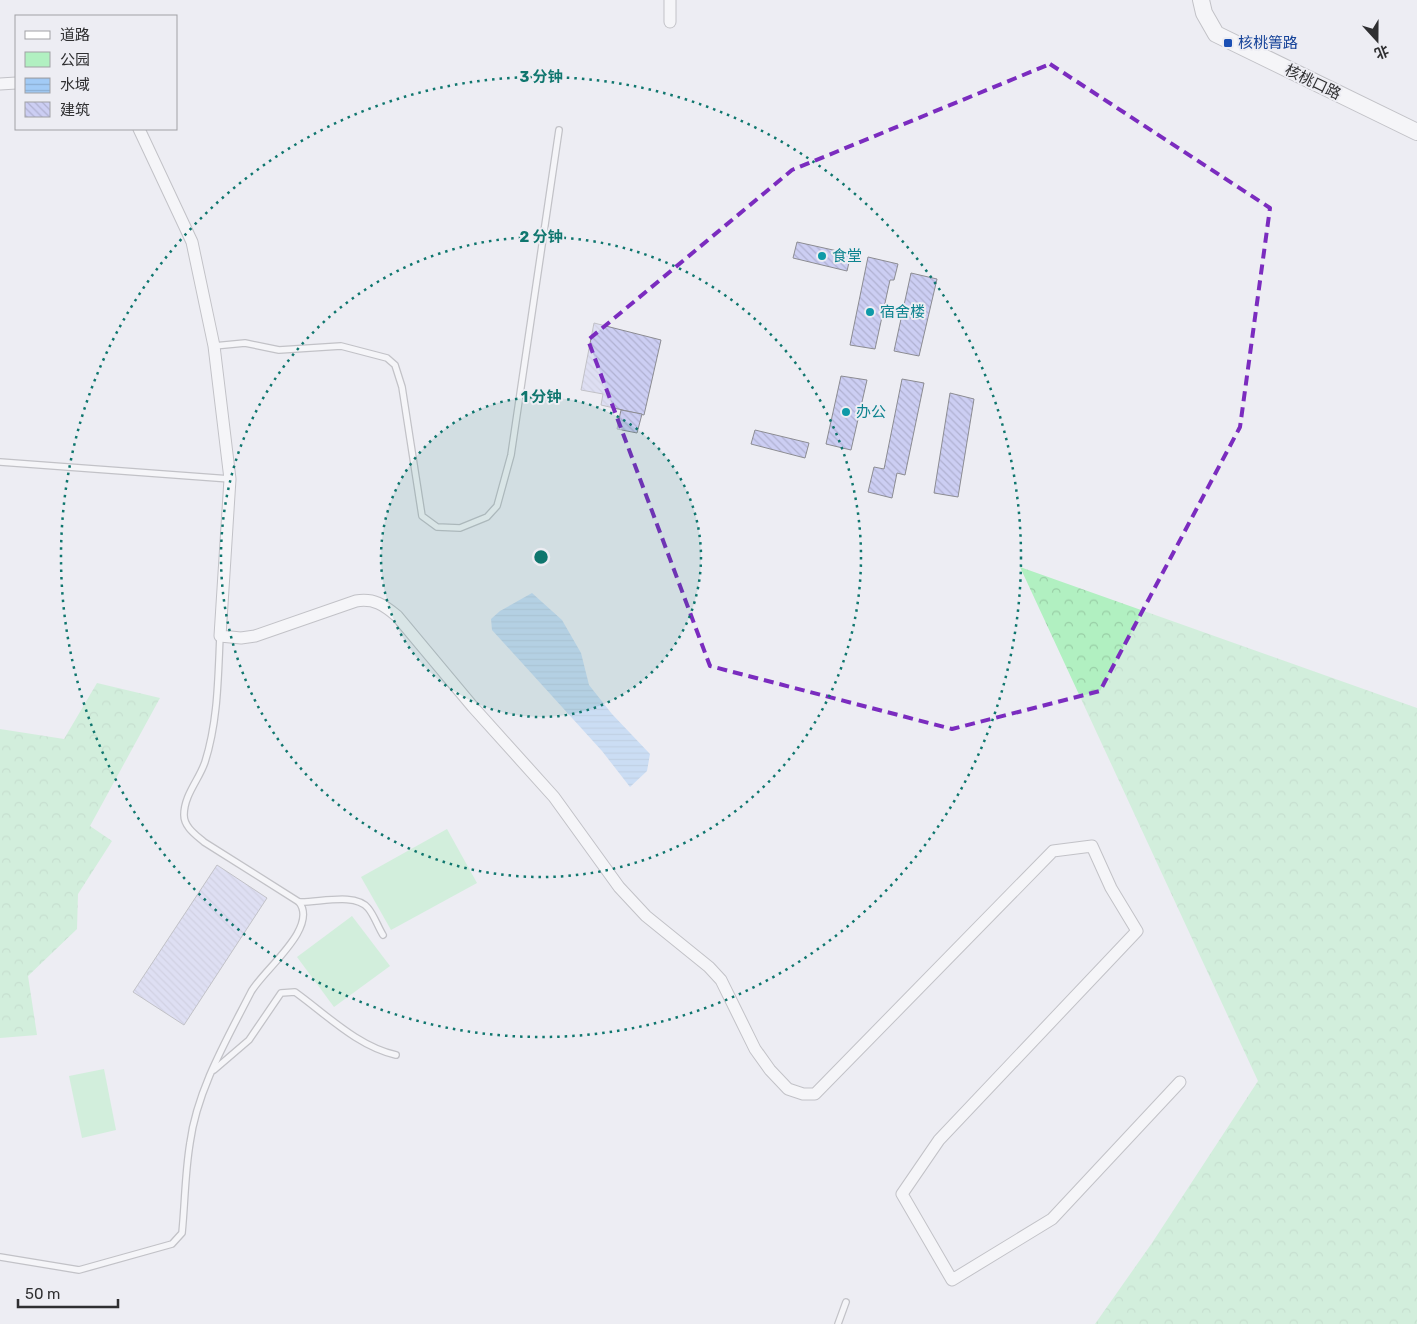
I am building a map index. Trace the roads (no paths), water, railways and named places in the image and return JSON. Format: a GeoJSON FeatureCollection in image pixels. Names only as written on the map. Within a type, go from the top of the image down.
{"type":"FeatureCollection","features":[{"type":"Feature","properties":{"kind":"street"},"geometry":{"type":"LineString","coordinates":[[670,0],[670,22]]}},
{"type":"Feature","properties":{"kind":"street","name":"核桃口路"},"geometry":{"type":"LineString","coordinates":[[1201,0],[1204,13],[1216,34],[1417,132]]}},
{"type":"Feature","properties":{"kind":"street"},"geometry":{"type":"LineString","coordinates":[[0,84],[15,83]]}},
{"type":"Feature","properties":{"kind":"street"},"geometry":{"type":"LineString","coordinates":[[139,130],[192,242],[214,346],[230,479],[220,636],[241,638],[255,636],[356,600],[368,599],[383,605],[397,616],[473,707],[554,797],[619,887],[646,916],[709,967],[721,980],[755,1049],[770,1070],[788,1089],[803,1094],[815,1094],[1054,851],[1092,846],[1111,888],[1137,931],[939,1140],[902,1194],[952,1280],[1052,1219],[1180,1082]]}},
{"type":"Feature","properties":{"kind":"lane"},"geometry":{"type":"LineString","coordinates":[[214,346],[245,343],[279,350],[341,346],[371,352],[387,358],[395,365],[402,386],[422,516],[437,527],[460,528],[487,517],[498,506],[512,455],[559,130]]}},
{"type":"Feature","properties":{"kind":"lane"},"geometry":{"type":"LineString","coordinates":[[0,462],[230,479]]}},
{"type":"Feature","properties":{"kind":"lane"},"geometry":{"type":"LineString","coordinates":[[0,1257],[79,1270],[172,1244],[182,1233],[190,1141],[202,1099],[224,1045],[254,986],[288,946],[304,921],[303,906],[299,902],[204,842],[191,831],[184,817],[186,800],[205,763],[217,709],[220,636]]}},
{"type":"Feature","properties":{"kind":"lane"},"geometry":{"type":"LineString","coordinates":[[299,902],[336,899],[355,900],[367,907],[383,935]]}},
{"type":"Feature","properties":{"kind":"lane"},"geometry":{"type":"LineString","coordinates":[[213,1071],[249,1040],[281,993],[295,992],[365,1044],[379,1051],[396,1055]]}},
{"type":"Feature","properties":{"kind":"lane"},"geometry":{"type":"LineString","coordinates":[[838,1324],[846,1302]]}},
{"type":"Feature","properties":{"kind":"water"},"geometry":{"type":"Polygon","coordinates":[[[532,593],[562,620],[581,653],[589,685],[612,714],[650,754],[647,771],[630,787],[602,751],[492,630],[491,619],[500,611],[532,593]]]}},
{"type":"Feature","properties":{"kind":"place","name":"核桃箐路"},"geometry":{"type":"Point","coordinates":[1228,43]}},
{"type":"Feature","properties":{"kind":"place","name":"食堂"},"geometry":{"type":"Point","coordinates":[822,256]}},
{"type":"Feature","properties":{"kind":"place","name":"宿舍楼"},"geometry":{"type":"Point","coordinates":[870,312]}},
{"type":"Feature","properties":{"kind":"place","name":"办公"},"geometry":{"type":"Point","coordinates":[846,412]}}]}
